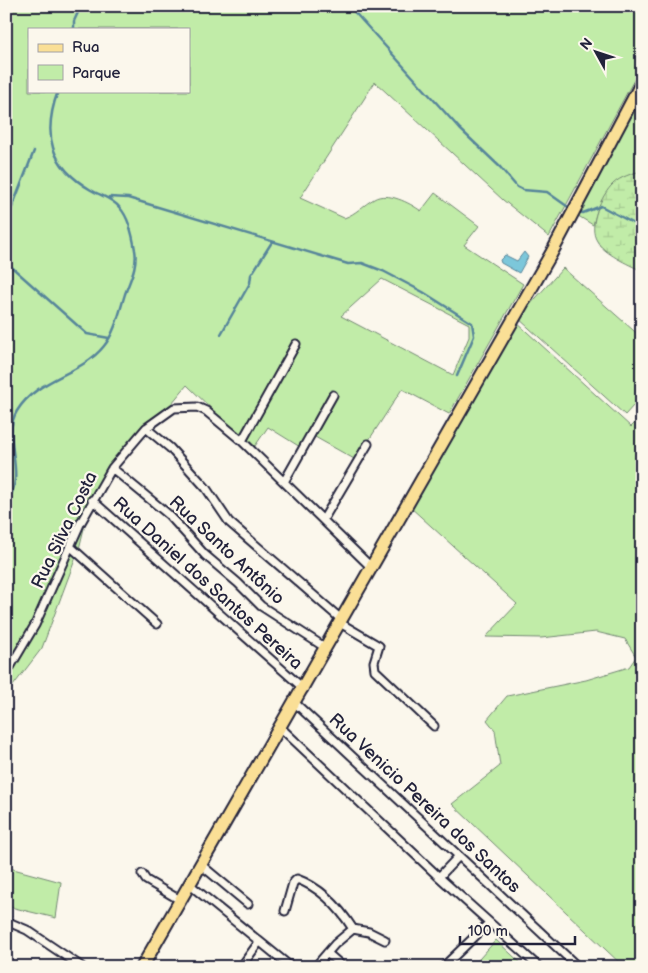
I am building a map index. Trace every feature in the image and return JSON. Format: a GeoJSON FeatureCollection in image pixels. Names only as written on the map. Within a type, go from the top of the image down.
{"type":"FeatureCollection","features":[{"type":"Feature","properties":{"kind":"main road"},"geometry":{"type":"LineString","coordinates":[[142,967],[200,864],[304,689],[371,567],[551,254],[642,82]]}},
{"type":"Feature","properties":{"kind":"street"},"geometry":{"type":"LineString","coordinates":[[242,441],[296,344]]}},
{"type":"Feature","properties":{"kind":"street"},"geometry":{"type":"LineString","coordinates":[[284,482],[333,395]]}},
{"type":"Feature","properties":{"kind":"street","name":"Rua Silva Costa"},"geometry":{"type":"LineString","coordinates":[[6,674],[35,625],[92,500],[112,468],[146,428],[174,408],[197,407],[206,411],[242,441],[371,567]]}},
{"type":"Feature","properties":{"kind":"street"},"geometry":{"type":"LineString","coordinates":[[146,428],[170,448],[206,488],[229,522],[341,622],[379,646],[374,662],[375,670],[434,726]]}},
{"type":"Feature","properties":{"kind":"street"},"geometry":{"type":"LineString","coordinates":[[323,520],[368,444]]}},
{"type":"Feature","properties":{"kind":"street","name":"Rua Santo Antônio"},"geometry":{"type":"LineString","coordinates":[[112,468],[169,515],[205,555],[238,583],[261,606],[326,648]]}},
{"type":"Feature","properties":{"kind":"street","name":"Rua Daniel dos Santos Pereira"},"geometry":{"type":"LineString","coordinates":[[92,500],[304,689]]}},
{"type":"Feature","properties":{"kind":"street"},"geometry":{"type":"LineString","coordinates":[[71,547],[157,624]]}},
{"type":"Feature","properties":{"kind":"street","name":"Rua Venicio Pereira dos Santos"},"geometry":{"type":"LineString","coordinates":[[295,703],[578,967]]}},
{"type":"Feature","properties":{"kind":"street"},"geometry":{"type":"LineString","coordinates":[[281,728],[439,877],[539,967]]}},
{"type":"Feature","properties":{"kind":"street"},"geometry":{"type":"LineString","coordinates":[[439,877],[459,856]]}},
{"type":"Feature","properties":{"kind":"street"},"geometry":{"type":"LineString","coordinates":[[200,864],[248,904]]}},
{"type":"Feature","properties":{"kind":"street"},"geometry":{"type":"LineString","coordinates":[[142,874],[146,880],[180,900]]}},
{"type":"Feature","properties":{"kind":"street"},"geometry":{"type":"LineString","coordinates":[[285,911],[293,883],[297,879],[316,888],[327,896],[354,929],[369,932],[384,940]]}},
{"type":"Feature","properties":{"kind":"street"},"geometry":{"type":"LineString","coordinates":[[189,884],[291,967]]}},
{"type":"Feature","properties":{"kind":"street"},"geometry":{"type":"LineString","coordinates":[[6,921],[27,930],[82,967]]}},
{"type":"Feature","properties":{"kind":"street"},"geometry":{"type":"LineString","coordinates":[[443,967],[489,923]]}},
{"type":"Feature","properties":{"kind":"street"},"geometry":{"type":"LineString","coordinates":[[315,967],[327,953],[354,929]]}},
{"type":"Feature","properties":{"kind":"street"},"geometry":{"type":"LineString","coordinates":[[241,967],[259,942]]}},
{"type":"Feature","properties":{"kind":"street"},"geometry":{"type":"LineString","coordinates":[[327,953],[343,967]]}},
{"type":"Feature","properties":{"kind":"green space"},"geometry":{"type":"Polygon","coordinates":[[[6,6],[642,6],[642,65],[549,237],[503,200],[375,82],[300,198],[344,218],[370,201],[385,196],[398,199],[421,211],[435,193],[479,226],[464,245],[523,284],[449,414],[402,389],[356,460],[315,437],[305,450],[268,427],[253,449],[187,385],[85,507],[87,516],[79,549],[42,648],[6,695],[6,6]],[[382,279],[341,316],[453,375],[469,337],[469,324],[382,279]]]}},
{"type":"Feature","properties":{"kind":"green space"},"geometry":{"type":"Polygon","coordinates":[[[642,90],[642,171],[634,173],[598,207],[593,225],[575,214],[642,90]]]}},
{"type":"Feature","properties":{"kind":"green space"},"geometry":{"type":"Polygon","coordinates":[[[642,171],[642,271],[617,258],[600,246],[594,235],[594,227],[600,202],[609,189],[623,177],[642,171]]]}},
{"type":"Feature","properties":{"kind":"green space"},"geometry":{"type":"Polygon","coordinates":[[[563,268],[642,338],[642,396],[625,415],[518,318],[563,268]]]}},
{"type":"Feature","properties":{"kind":"green space"},"geometry":{"type":"Polygon","coordinates":[[[515,321],[631,427],[642,416],[642,967],[624,967],[452,804],[500,766],[495,730],[487,720],[507,696],[586,680],[629,667],[636,657],[625,639],[596,632],[541,638],[486,637],[517,604],[410,507],[515,321]]]}},
{"type":"Feature","properties":{"kind":"green space"},"geometry":{"type":"Polygon","coordinates":[[[6,867],[61,882],[56,918],[6,906],[6,867]]]}},
{"type":"Feature","properties":{"kind":"green space"},"geometry":{"type":"Polygon","coordinates":[[[496,940],[525,967],[472,967],[496,940]]]}},
{"type":"Feature","properties":{"kind":"water"},"geometry":{"type":"Polygon","coordinates":[[[524,252],[528,257],[519,273],[501,263],[500,260],[505,255],[517,261],[524,252]]]}},
{"type":"Feature","properties":{"kind":"waterway"},"geometry":{"type":"LineString","coordinates":[[74,28],[74,21],[81,6]]}},
{"type":"Feature","properties":{"kind":"waterway"},"geometry":{"type":"LineString","coordinates":[[349,6],[460,129],[500,167],[517,187],[523,190],[547,192],[571,209]]}},
{"type":"Feature","properties":{"kind":"waterway"},"geometry":{"type":"LineString","coordinates":[[6,502],[15,480],[11,433],[17,411],[36,391],[84,364],[108,341],[117,321],[133,272],[136,256],[132,234],[123,212],[114,202],[77,181],[58,160],[53,148],[51,135],[53,107],[58,92]]}},
{"type":"Feature","properties":{"kind":"waterway"},"geometry":{"type":"LineString","coordinates":[[6,223],[34,151]]}},
{"type":"Feature","properties":{"kind":"waterway"},"geometry":{"type":"LineString","coordinates":[[109,197],[128,198],[348,264],[362,263],[383,271],[423,292],[472,323],[474,336],[457,376]]}},
{"type":"Feature","properties":{"kind":"waterway"},"geometry":{"type":"LineString","coordinates":[[576,211],[583,213],[601,206],[642,228]]}},
{"type":"Feature","properties":{"kind":"waterway"},"geometry":{"type":"LineString","coordinates":[[221,334],[250,283],[251,275],[272,242]]}},
{"type":"Feature","properties":{"kind":"waterway"},"geometry":{"type":"LineString","coordinates":[[6,262],[87,334],[109,338]]}}]}
